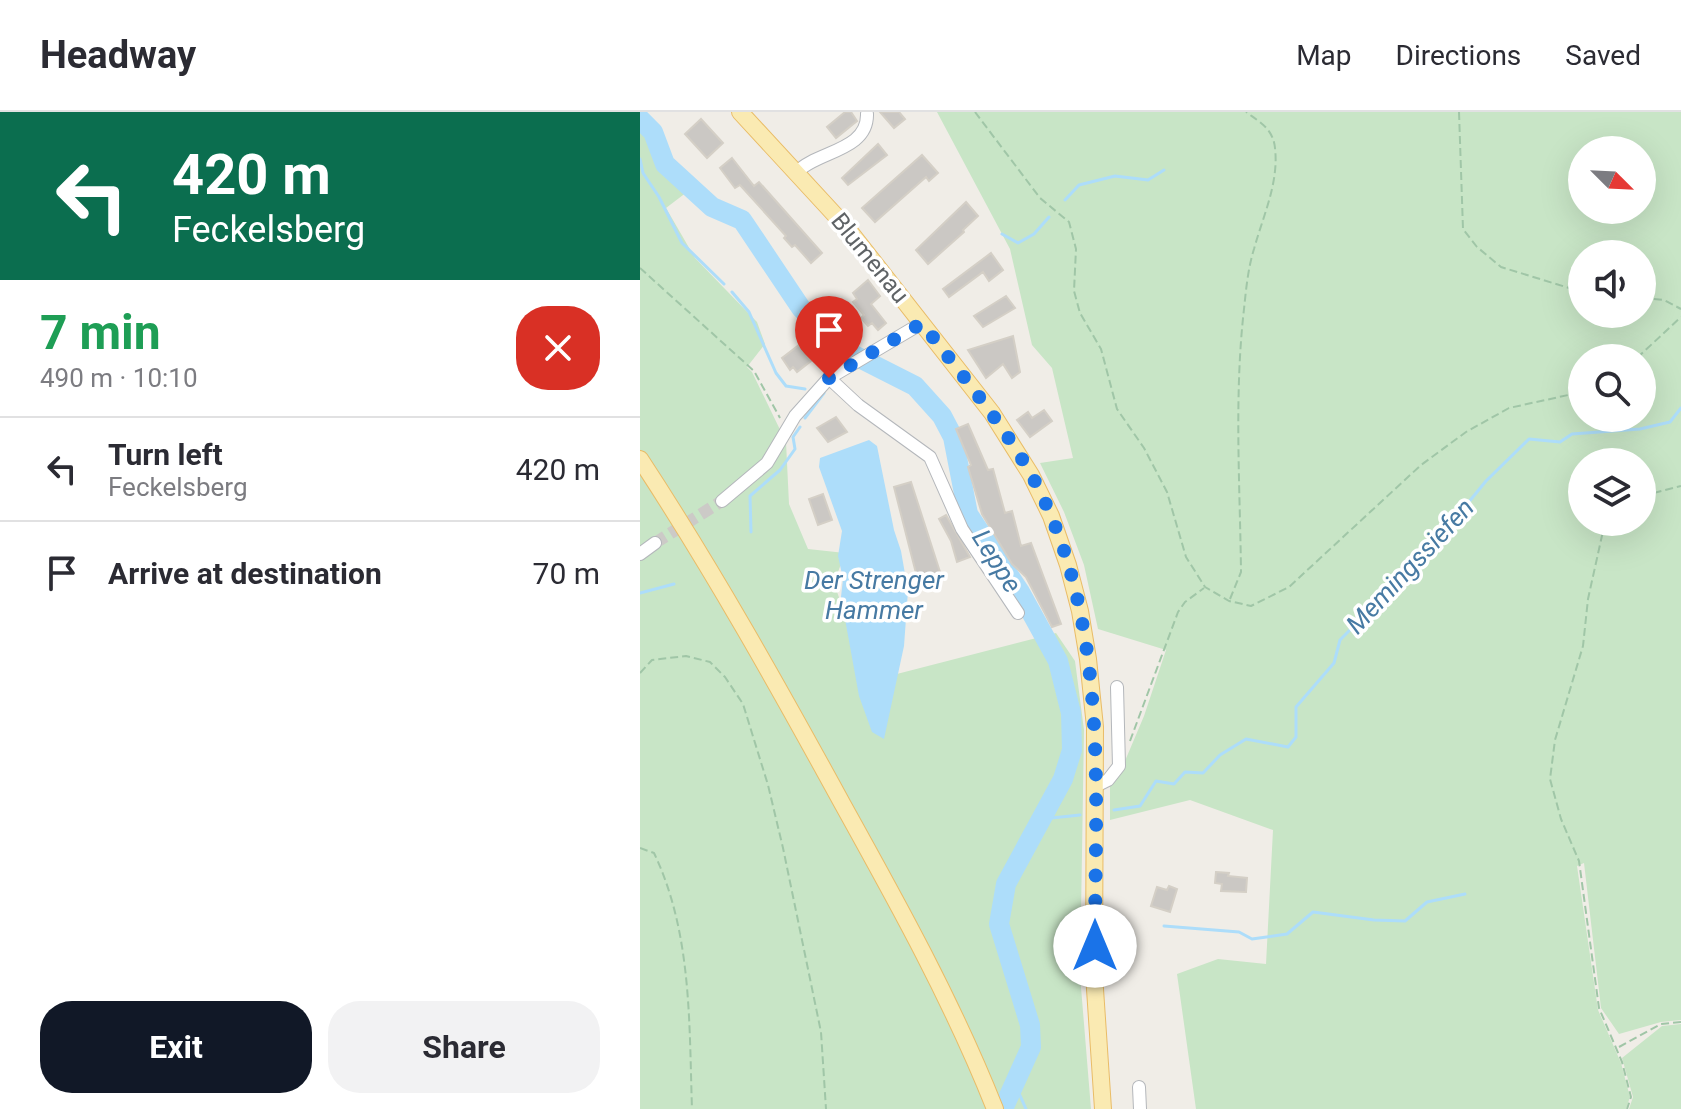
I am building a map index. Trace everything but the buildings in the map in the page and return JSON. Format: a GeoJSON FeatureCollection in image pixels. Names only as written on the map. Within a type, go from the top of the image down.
{"type":"FeatureCollection","features":[{"type":"Feature","properties":{"kind":"main road","name":"Blumenau"},"geometry":{"type":"LineString","coordinates":[[740,112],[847,228],[992,413],[1031,475],[1051,516],[1068,565],[1088,659],[1095,727],[1094,974],[1103,1109]]}},
{"type":"Feature","properties":{"kind":"main road"},"geometry":{"type":"LineString","coordinates":[[640,459],[710,572],[813,750],[938,984],[994,1108]]}},
{"type":"Feature","properties":{"kind":"street"},"geometry":{"type":"LineString","coordinates":[[797,172],[807,161],[841,150],[862,133],[868,124],[867,114]]}},
{"type":"Feature","properties":{"kind":"street"},"geometry":{"type":"LineString","coordinates":[[722,501],[767,463],[795,416],[829,378],[922,323]]}},
{"type":"Feature","properties":{"kind":"street"},"geometry":{"type":"LineString","coordinates":[[829,378],[858,405],[930,457],[962,529],[1018,613]]}},
{"type":"Feature","properties":{"kind":"street"},"geometry":{"type":"LineString","coordinates":[[640,554],[655,543]]}},
{"type":"Feature","properties":{"kind":"street"},"geometry":{"type":"LineString","coordinates":[[1096,786],[1108,780],[1119,766],[1117,687]]}},
{"type":"Feature","properties":{"kind":"street"},"geometry":{"type":"LineString","coordinates":[[1139,1087],[1140,1109]]}},
{"type":"Feature","properties":{"kind":"path"},"geometry":{"type":"LineString","coordinates":[[975,112],[1040,198],[1069,222],[1076,249],[1074,291],[1080,313],[1101,349],[1117,409],[1144,448],[1167,492],[1186,557],[1205,587],[1229,601],[1251,606],[1289,587],[1421,465],[1466,432],[1509,408],[1568,395]]}},
{"type":"Feature","properties":{"kind":"path"},"geometry":{"type":"LineString","coordinates":[[1229,601],[1241,572],[1239,371],[1244,307],[1253,252],[1275,169],[1275,146],[1270,130],[1246,112]]}},
{"type":"Feature","properties":{"kind":"path"},"geometry":{"type":"LineString","coordinates":[[1459,112],[1463,229],[1477,247],[1501,267],[1568,288]]}},
{"type":"Feature","properties":{"kind":"path"},"geometry":{"type":"LineString","coordinates":[[640,268],[754,371],[787,430]]}},
{"type":"Feature","properties":{"kind":"path"},"geometry":{"type":"LineString","coordinates":[[1656,299],[1681,309]]}},
{"type":"Feature","properties":{"kind":"path"},"geometry":{"type":"LineString","coordinates":[[1652,344],[1681,317]]}},
{"type":"Feature","properties":{"kind":"path"},"geometry":{"type":"LineString","coordinates":[[1656,492],[1681,486]]}},
{"type":"Feature","properties":{"kind":"path"},"geometry":{"type":"LineString","coordinates":[[1602,536],[1588,599],[1583,646],[1555,740],[1550,779],[1561,819],[1579,861],[1599,1008],[1618,1048],[1631,1097],[1627,1109]]}},
{"type":"Feature","properties":{"kind":"path"},"geometry":{"type":"LineString","coordinates":[[1130,741],[1178,612],[1185,602],[1205,587]]}},
{"type":"Feature","properties":{"kind":"path"},"geometry":{"type":"LineString","coordinates":[[640,673],[652,660],[686,656],[710,662],[725,677],[743,704],[768,785],[783,848],[821,1032],[826,1109]]}},
{"type":"Feature","properties":{"kind":"path"},"geometry":{"type":"LineString","coordinates":[[640,848],[654,853],[669,885],[687,969],[692,1109]]}},
{"type":"Feature","properties":{"kind":"path"},"geometry":{"type":"LineString","coordinates":[[1618,1048],[1661,1024],[1681,1022]]}},
{"type":"Feature","properties":{"kind":"green space"},"geometry":{"type":"Polygon","coordinates":[[[937,112],[1681,112],[1681,1020],[1661,1022],[1619,1034],[1601,1008],[1584,863],[1577,866],[1598,1010],[1621,1063],[1630,1097],[1626,1109],[1196,1109],[1177,974],[1218,959],[1266,964],[1273,830],[1190,800],[1110,820],[1110,785],[1122,768],[1144,716],[1166,650],[1098,629],[1084,565],[1064,512],[1040,463],[1073,458],[1052,368],[1032,345],[1010,249],[937,112]]]}},
{"type":"Feature","properties":{"kind":"green space"},"geometry":{"type":"Polygon","coordinates":[[[640,113],[658,128],[666,158],[687,192],[666,208],[695,258],[757,322],[765,344],[747,367],[786,442],[789,504],[808,549],[845,553],[834,583],[860,658],[893,675],[1056,633],[1075,661],[1084,730],[1080,975],[1091,1109],[640,1109],[640,113]]]}},
{"type":"Feature","properties":{"kind":"green space"},"geometry":{"type":"Polygon","coordinates":[[[1681,1024],[1681,1109],[1629,1109],[1633,1097],[1622,1058],[1662,1026],[1681,1024]]]}},
{"type":"Feature","properties":{"kind":"water","name":"Der Strenger Hammer"},"geometry":{"type":"Polygon","coordinates":[[[869,440],[877,446],[908,591],[904,646],[884,739],[872,732],[859,696],[841,597],[843,579],[838,556],[842,531],[819,467],[820,458],[869,440]]]}},
{"type":"Feature","properties":{"kind":"waterway","name":"Leppe"},"geometry":{"type":"LineString","coordinates":[[640,119],[653,132],[665,164],[712,207],[742,220],[801,308],[840,348],[915,386],[942,416],[953,437],[968,514],[1020,592],[1058,661],[1071,713],[1072,750],[1063,779],[1006,884],[999,924],[1030,1025],[1031,1047],[1003,1109]]}},
{"type":"Feature","properties":{"kind":"waterway"},"geometry":{"type":"LineString","coordinates":[[640,159],[643,173],[682,243],[724,284]]}},
{"type":"Feature","properties":{"kind":"waterway"},"geometry":{"type":"LineString","coordinates":[[1065,200],[1079,185],[1115,176],[1148,180],[1164,170]]}},
{"type":"Feature","properties":{"kind":"waterway"},"geometry":{"type":"LineString","coordinates":[[1002,234],[1018,243],[1034,234],[1049,217]]}},
{"type":"Feature","properties":{"kind":"waterway"},"geometry":{"type":"LineString","coordinates":[[732,292],[749,312],[776,373],[786,386],[805,389]]}},
{"type":"Feature","properties":{"kind":"waterway"},"geometry":{"type":"LineString","coordinates":[[837,366],[840,348]]}},
{"type":"Feature","properties":{"kind":"waterway"},"geometry":{"type":"LineString","coordinates":[[805,418],[824,393]]}},
{"type":"Feature","properties":{"kind":"waterway","name":"Memingssiefen"},"geometry":{"type":"LineString","coordinates":[[1114,810],[1140,806],[1156,781],[1174,784],[1185,772],[1203,773],[1220,755],[1246,739],[1288,747],[1296,737],[1296,707],[1334,663],[1340,640],[1432,547],[1486,481],[1529,439],[1560,442],[1572,434],[1640,429],[1670,422],[1681,408]]}},
{"type":"Feature","properties":{"kind":"waterway"},"geometry":{"type":"LineString","coordinates":[[751,532],[750,496],[780,470],[795,449],[793,437],[800,427]]}},
{"type":"Feature","properties":{"kind":"waterway"},"geometry":{"type":"LineString","coordinates":[[640,593],[674,584]]}},
{"type":"Feature","properties":{"kind":"waterway","name":"Memingssiefen"},"geometry":{"type":"LineString","coordinates":[[1042,819],[1080,815]]}},
{"type":"Feature","properties":{"kind":"waterway"},"geometry":{"type":"LineString","coordinates":[[1164,926],[1239,932],[1252,939],[1287,934],[1313,912],[1405,921],[1427,902],[1465,894]]}},
{"type":"Feature","properties":{"kind":"waterway"},"geometry":{"type":"LineString","coordinates":[[1015,1084],[1026,1109]]}},
{"type":"Feature","properties":{"kind":"tunnel"},"geometry":{"type":"LineString","coordinates":[[655,543],[722,501]]}},
{"type":"Feature","properties":{"kind":"route"},"geometry":{"type":"LineString","coordinates":[[829,378],[922,323],[992,413],[1031,475],[1051,516],[1080,611],[1095,727],[1095,946]]}}]}
